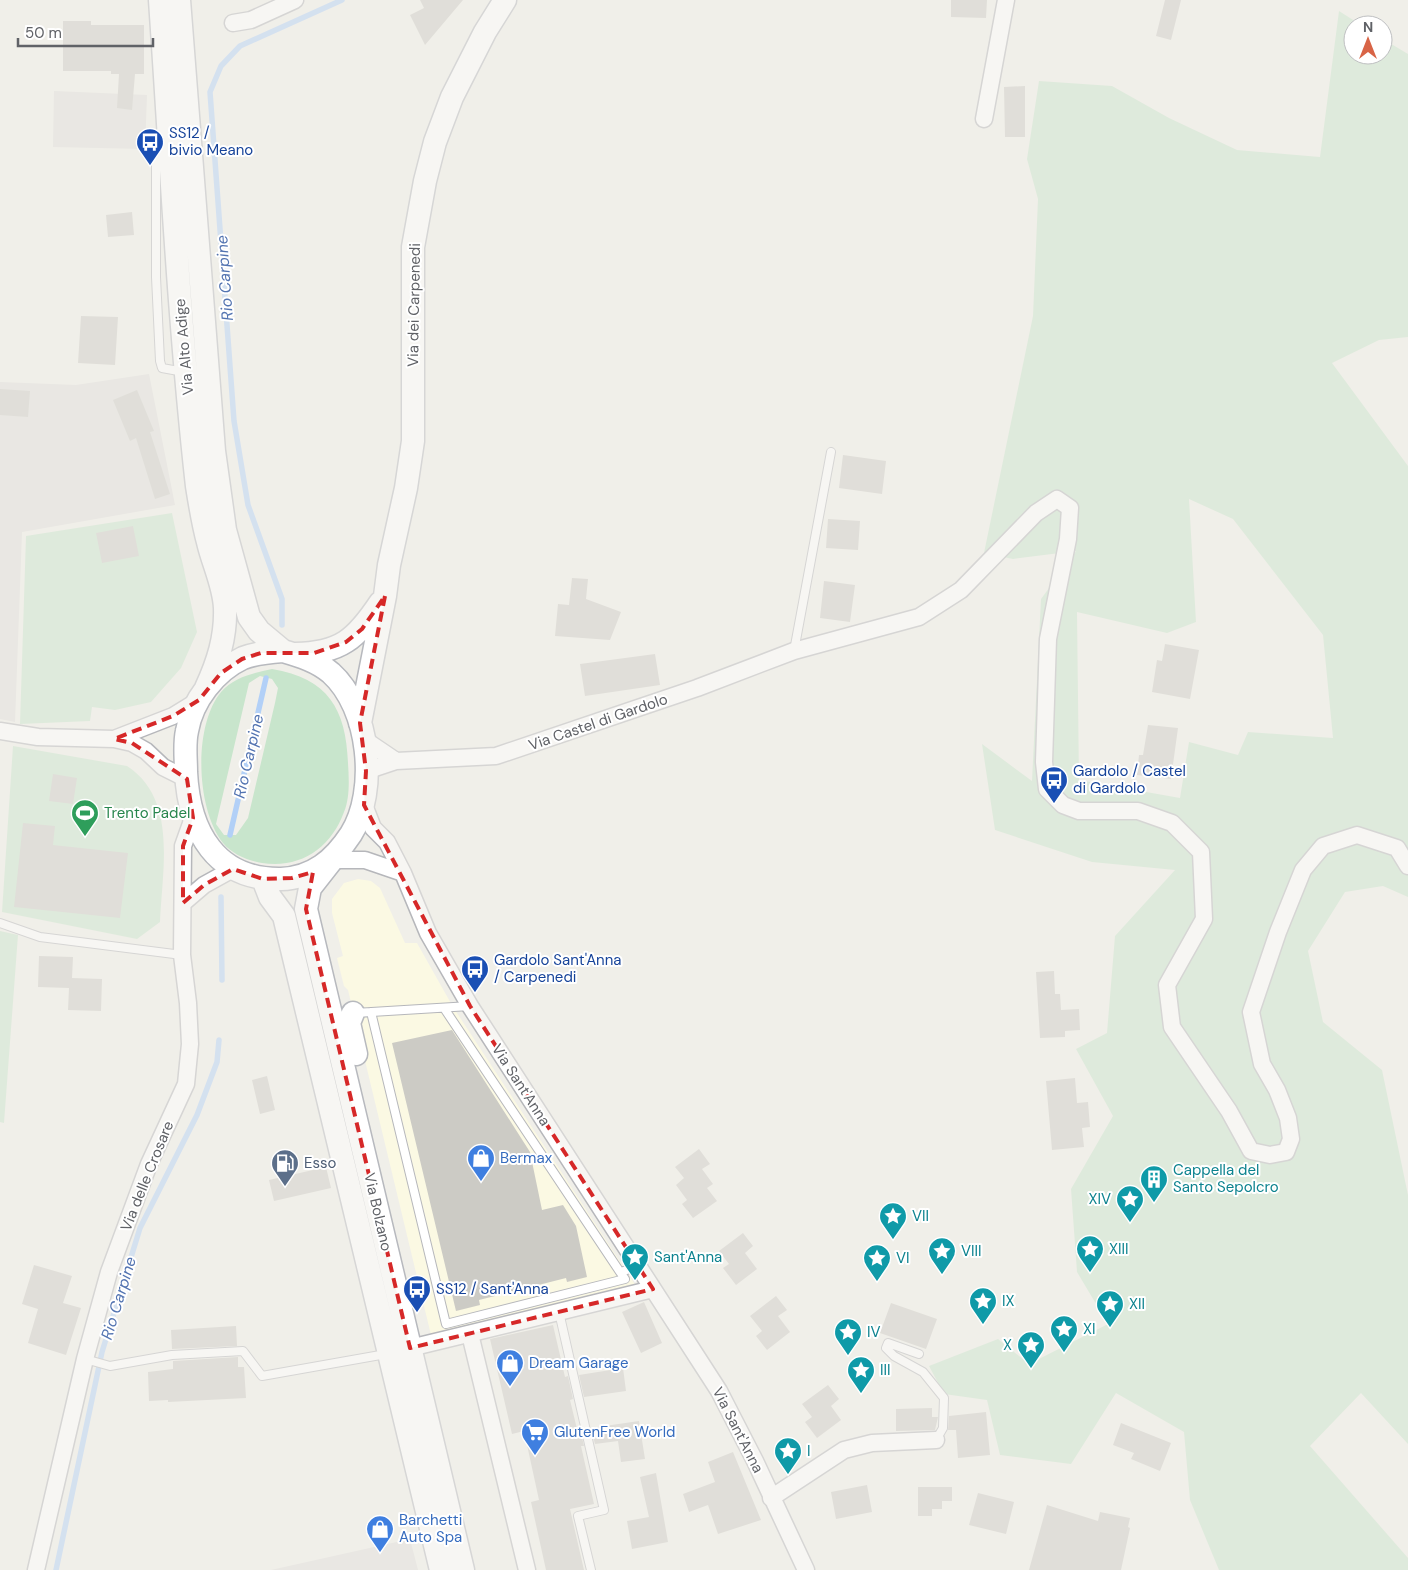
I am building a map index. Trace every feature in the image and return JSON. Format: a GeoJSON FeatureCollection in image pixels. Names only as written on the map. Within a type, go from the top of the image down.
{"type":"FeatureCollection","features":[{"type":"Feature","properties":{"kind":"main road","name":"Via Alto Adige"},"geometry":{"type":"LineString","coordinates":[[160,0],[186,372],[198,488],[208,542],[221,583],[225,606],[222,643],[218,662],[187,729],[187,779],[193,818],[201,837],[233,869]]}},
{"type":"Feature","properties":{"kind":"main road","name":"Via Alto Adige"},"geometry":{"type":"LineString","coordinates":[[179,0],[214,452],[225,530],[249,617],[259,631],[288,652]]}},
{"type":"Feature","properties":{"kind":"main road","name":"Via dei Carpenedi"},"geometry":{"type":"LineString","coordinates":[[361,730],[389,565],[406,488],[413,441],[414,247],[425,181],[435,142],[452,97],[485,32],[505,0]]}},
{"type":"Feature","properties":{"kind":"main road","name":"Via dei Carpenedi"},"geometry":{"type":"LineString","coordinates":[[202,694],[221,673],[242,659],[261,653],[314,653],[346,642],[362,629],[385,596]]}},
{"type":"Feature","properties":{"kind":"main road"},"geometry":{"type":"LineString","coordinates":[[288,652],[312,660],[331,674],[346,690],[361,730]]}},
{"type":"Feature","properties":{"kind":"main road","name":"Via Bolzano"},"geometry":{"type":"LineString","coordinates":[[361,730],[366,771],[364,805],[359,821],[310,888],[306,909],[463,1570]]}},
{"type":"Feature","properties":{"kind":"main road"},"geometry":{"type":"LineString","coordinates":[[233,869],[263,879],[292,878],[313,872],[332,860]]}},
{"type":"Feature","properties":{"kind":"main road","name":"Via Bolzano"},"geometry":{"type":"LineString","coordinates":[[263,879],[270,897],[284,916],[441,1570]]}},
{"type":"Feature","properties":{"kind":"main road"},"geometry":{"type":"LineString","coordinates":[[362,1013],[349,1023],[371,1121],[364,1157]]}},
{"type":"Feature","properties":{"kind":"main road"},"geometry":{"type":"LineString","coordinates":[[427,1570],[429,1519]]}},
{"type":"Feature","properties":{"kind":"street"},"geometry":{"type":"LineString","coordinates":[[233,23],[251,20],[295,0]]}},
{"type":"Feature","properties":{"kind":"street"},"geometry":{"type":"LineString","coordinates":[[984,119],[1006,0]]}},
{"type":"Feature","properties":{"kind":"street","name":"Via Castel di Gardolo"},"geometry":{"type":"LineString","coordinates":[[366,771],[396,761],[496,756],[697,688],[794,651],[919,617],[961,590],[1036,513],[1057,499],[1070,508],[1068,539],[1048,639],[1044,762],[1047,789],[1063,805],[1079,810],[1138,810],[1172,823],[1201,852],[1204,919],[1167,985],[1172,1027],[1229,1111],[1251,1151],[1270,1156],[1286,1152],[1291,1139],[1288,1118],[1277,1090],[1262,1064],[1251,1012],[1278,932],[1303,870],[1323,846],[1357,835],[1397,848],[1408,866]]}},
{"type":"Feature","properties":{"kind":"street"},"geometry":{"type":"LineString","coordinates":[[114,739],[173,716],[202,694]]}},
{"type":"Feature","properties":{"kind":"street"},"geometry":{"type":"LineString","coordinates":[[361,730],[396,761]]}},
{"type":"Feature","properties":{"kind":"street"},"geometry":{"type":"LineString","coordinates":[[0,731],[38,737],[114,739],[132,743],[146,751],[163,767],[187,779]]}},
{"type":"Feature","properties":{"kind":"street","name":"Via Sant'Anna"},"geometry":{"type":"LineString","coordinates":[[364,805],[373,828],[386,842],[403,873],[428,933],[470,1006],[637,1267],[719,1391],[806,1570]]}},
{"type":"Feature","properties":{"kind":"street","name":"Via delle Crosare"},"geometry":{"type":"LineString","coordinates":[[36,1570],[89,1360],[109,1272],[149,1164],[186,1084],[190,1044],[188,1003],[182,955],[183,846],[193,818]]}},
{"type":"Feature","properties":{"kind":"street"},"geometry":{"type":"LineString","coordinates":[[332,860],[364,860],[403,873]]}},
{"type":"Feature","properties":{"kind":"street"},"geometry":{"type":"LineString","coordinates":[[183,903],[204,884],[233,869]]}},
{"type":"Feature","properties":{"kind":"street"},"geometry":{"type":"LineString","coordinates":[[410,1348],[653,1289]]}},
{"type":"Feature","properties":{"kind":"street"},"geometry":{"type":"LineString","coordinates":[[470,1334],[527,1570]]}},
{"type":"Feature","properties":{"kind":"street"},"geometry":{"type":"LineString","coordinates":[[771,1498],[844,1450],[872,1443],[936,1440]]}},
{"type":"Feature","properties":{"kind":"lane"},"geometry":{"type":"LineString","coordinates":[[794,651],[831,452]]}},
{"type":"Feature","properties":{"kind":"lane"},"geometry":{"type":"LineString","coordinates":[[0,922],[40,937],[182,955]]}},
{"type":"Feature","properties":{"kind":"lane"},"geometry":{"type":"LineString","coordinates":[[444,1008],[625,1279],[446,1324],[362,1013],[470,1006]]}},
{"type":"Feature","properties":{"kind":"lane"},"geometry":{"type":"LineString","coordinates":[[620,1272],[637,1267]]}},
{"type":"Feature","properties":{"kind":"lane"},"geometry":{"type":"LineString","coordinates":[[559,1312],[604,1510],[578,1516],[590,1570]]}},
{"type":"Feature","properties":{"kind":"lane"},"geometry":{"type":"LineString","coordinates":[[919,1354],[888,1343],[886,1348],[894,1356],[922,1372],[944,1398],[944,1428],[936,1440]]}},
{"type":"Feature","properties":{"kind":"lane"},"geometry":{"type":"LineString","coordinates":[[89,1360],[110,1366],[172,1355],[243,1351],[262,1376],[388,1354]]}},
{"type":"Feature","properties":{"kind":"highlighted area"},"geometry":{"type":"Polygon","coordinates":[[[385,596],[360,723],[366,771],[364,805],[470,1006],[653,1289],[410,1348],[306,909],[313,872],[292,878],[263,879],[233,869],[204,885],[183,903],[183,846],[193,818],[187,779],[132,743],[114,739],[173,716],[199,700],[221,673],[242,659],[261,653],[314,653],[346,642],[362,629],[385,596]]]}},
{"type":"Feature","properties":{"kind":"shaded area"},"geometry":{"type":"Polygon","coordinates":[[[54,91],[147,95],[145,149],[53,147],[54,91]]]}},
{"type":"Feature","properties":{"kind":"shaded area"},"geometry":{"type":"Polygon","coordinates":[[[149,374],[175,505],[22,532],[15,722],[0,719],[0,382],[76,385],[149,374]]]}},
{"type":"Feature","properties":{"kind":"shaded area"},"geometry":{"type":"Polygon","coordinates":[[[358,879],[371,881],[380,888],[405,943],[417,943],[453,1007],[636,1286],[431,1335],[348,990],[344,986],[337,958],[343,956],[332,913],[332,899],[344,883],[358,879]]]}},
{"type":"Feature","properties":{"kind":"shaded area","name":"Barchetti Auto Spa"},"geometry":{"type":"Polygon","coordinates":[[[410,1539],[418,1570],[271,1570],[410,1539]]]}},
{"type":"Feature","properties":{"kind":"green space"},"geometry":{"type":"Polygon","coordinates":[[[1339,11],[1345,15],[1343,15],[1343,65],[1393,65],[1393,45],[1408,54],[1408,337],[1379,340],[1332,363],[1408,466],[1408,897],[1383,886],[1345,892],[1308,951],[1323,1022],[1382,1070],[1408,1195],[1408,1444],[1361,1393],[1310,1446],[1408,1558],[1408,1570],[1219,1570],[1190,1500],[1184,1432],[1116,1393],[1071,1464],[1000,1455],[987,1400],[944,1394],[929,1366],[998,1339],[1029,1364],[1108,1324],[1077,1272],[1071,1189],[1113,1116],[1076,1049],[1107,1033],[1115,936],[1175,870],[1092,862],[995,830],[982,744],[1032,781],[1041,599],[1076,551],[1013,559],[984,553],[1033,316],[1038,199],[1027,159],[1039,81],[1112,86],[1169,118],[1237,150],[1320,157],[1339,11]],[[1189,499],[1196,622],[1167,633],[1077,612],[1079,780],[1180,798],[1189,742],[1238,755],[1248,732],[1333,738],[1323,635],[1233,519],[1189,499]]]}},
{"type":"Feature","properties":{"kind":"green space"},"geometry":{"type":"Polygon","coordinates":[[[172,513],[197,632],[181,668],[151,702],[115,710],[92,707],[90,721],[20,724],[26,536],[172,513]]]}},
{"type":"Feature","properties":{"kind":"green space"},"geometry":{"type":"Polygon","coordinates":[[[272,669],[291,673],[307,680],[320,688],[330,699],[338,712],[343,727],[349,788],[346,807],[338,825],[322,846],[301,859],[289,863],[276,864],[251,861],[236,854],[223,843],[214,828],[207,810],[201,768],[202,746],[206,725],[212,707],[221,692],[238,679],[272,669]],[[260,676],[249,683],[216,824],[224,835],[236,835],[248,818],[278,688],[272,679],[260,676]]]}},
{"type":"Feature","properties":{"kind":"green space","name":"Trento Padel"},"geometry":{"type":"Polygon","coordinates":[[[13,746],[127,766],[143,780],[154,797],[160,816],[163,837],[164,858],[160,922],[137,939],[2,912],[13,746]]]}},
{"type":"Feature","properties":{"kind":"green space"},"geometry":{"type":"Polygon","coordinates":[[[0,931],[18,935],[4,1123],[0,1122],[0,931]]]}},
{"type":"Feature","properties":{"kind":"building"},"geometry":{"type":"Polygon","coordinates":[[[420,0],[463,0],[425,45],[410,15],[424,8],[420,0]]]}},
{"type":"Feature","properties":{"kind":"building"},"geometry":{"type":"Polygon","coordinates":[[[951,0],[987,0],[986,18],[951,17],[951,0]]]}},
{"type":"Feature","properties":{"kind":"building"},"geometry":{"type":"Polygon","coordinates":[[[1165,0],[1181,0],[1171,40],[1156,36],[1165,0]]]}},
{"type":"Feature","properties":{"kind":"building"},"geometry":{"type":"Polygon","coordinates":[[[63,21],[91,21],[91,25],[144,25],[144,74],[135,74],[132,110],[117,108],[119,74],[111,74],[111,71],[63,71],[63,21]]]}},
{"type":"Feature","properties":{"kind":"building"},"geometry":{"type":"Polygon","coordinates":[[[1025,86],[1025,137],[1005,137],[1004,87],[1025,86]]]}},
{"type":"Feature","properties":{"kind":"building"},"geometry":{"type":"Polygon","coordinates":[[[132,212],[134,235],[108,237],[106,215],[132,212]]]}},
{"type":"Feature","properties":{"kind":"building"},"geometry":{"type":"Polygon","coordinates":[[[81,316],[118,317],[115,365],[78,363],[81,316]]]}},
{"type":"Feature","properties":{"kind":"building"},"geometry":{"type":"Polygon","coordinates":[[[0,389],[30,391],[28,417],[0,415],[0,389]]]}},
{"type":"Feature","properties":{"kind":"building"},"geometry":{"type":"Polygon","coordinates":[[[137,390],[154,431],[150,432],[170,494],[155,499],[136,438],[130,441],[113,400],[137,390]]]}},
{"type":"Feature","properties":{"kind":"building"},"geometry":{"type":"Polygon","coordinates":[[[843,455],[886,461],[882,494],[839,488],[843,455]]]}},
{"type":"Feature","properties":{"kind":"building"},"geometry":{"type":"Polygon","coordinates":[[[828,519],[860,521],[858,550],[826,548],[828,519]]]}},
{"type":"Feature","properties":{"kind":"building"},"geometry":{"type":"Polygon","coordinates":[[[133,526],[139,556],[102,563],[96,533],[133,526]]]}},
{"type":"Feature","properties":{"kind":"building"},"geometry":{"type":"Polygon","coordinates":[[[572,578],[588,579],[586,599],[621,612],[610,640],[555,636],[558,604],[569,605],[572,578]]]}},
{"type":"Feature","properties":{"kind":"building"},"geometry":{"type":"Polygon","coordinates":[[[824,581],[855,585],[850,622],[820,618],[824,581]]]}},
{"type":"Feature","properties":{"kind":"building"},"geometry":{"type":"Polygon","coordinates":[[[1165,644],[1199,650],[1190,699],[1152,692],[1157,660],[1162,661],[1165,644]]]}},
{"type":"Feature","properties":{"kind":"building"},"geometry":{"type":"Polygon","coordinates":[[[655,654],[660,685],[585,696],[580,664],[655,654]]]}},
{"type":"Feature","properties":{"kind":"building"},"geometry":{"type":"Polygon","coordinates":[[[1148,725],[1178,728],[1171,779],[1137,775],[1139,755],[1143,755],[1148,725]]]}},
{"type":"Feature","properties":{"kind":"building"},"geometry":{"type":"Polygon","coordinates":[[[53,774],[77,778],[73,804],[49,801],[53,774]]]}},
{"type":"Feature","properties":{"kind":"building"},"geometry":{"type":"Polygon","coordinates":[[[23,823],[55,826],[53,845],[128,853],[120,918],[14,907],[23,823]]]}},
{"type":"Feature","properties":{"kind":"building"},"geometry":{"type":"Polygon","coordinates":[[[39,956],[73,957],[72,978],[102,979],[101,1011],[68,1010],[69,988],[38,987],[39,956]]]}},
{"type":"Feature","properties":{"kind":"building"},"geometry":{"type":"Polygon","coordinates":[[[1054,971],[1055,994],[1060,994],[1061,1010],[1079,1009],[1080,1030],[1065,1031],[1065,1037],[1040,1038],[1036,972],[1054,971]]]}},
{"type":"Feature","properties":{"kind":"building","name":"Bermax"},"geometry":{"type":"Polygon","coordinates":[[[452,1030],[530,1152],[542,1210],[563,1205],[576,1226],[587,1277],[567,1282],[566,1278],[479,1300],[480,1305],[456,1311],[392,1043],[452,1030]]]}},
{"type":"Feature","properties":{"kind":"building"},"geometry":{"type":"Polygon","coordinates":[[[267,1076],[275,1110],[260,1114],[252,1080],[267,1076]]]}},
{"type":"Feature","properties":{"kind":"building"},"geometry":{"type":"Polygon","coordinates":[[[1075,1078],[1077,1103],[1088,1102],[1090,1127],[1082,1128],[1084,1147],[1052,1150],[1046,1081],[1075,1078]]]}},
{"type":"Feature","properties":{"kind":"building"},"geometry":{"type":"Polygon","coordinates":[[[699,1149],[710,1164],[702,1169],[713,1184],[707,1188],[717,1201],[693,1218],[682,1204],[687,1200],[676,1185],[684,1178],[675,1167],[699,1149]]]}},
{"type":"Feature","properties":{"kind":"building"},"geometry":{"type":"Polygon","coordinates":[[[326,1167],[331,1188],[274,1201],[269,1180],[326,1167]]]}},
{"type":"Feature","properties":{"kind":"building"},"geometry":{"type":"Polygon","coordinates":[[[743,1233],[753,1246],[745,1253],[757,1269],[736,1285],[723,1268],[729,1264],[719,1251],[743,1233]]]}},
{"type":"Feature","properties":{"kind":"building"},"geometry":{"type":"Polygon","coordinates":[[[34,1265],[72,1276],[63,1303],[81,1308],[66,1355],[28,1343],[38,1309],[22,1304],[34,1265]]]}},
{"type":"Feature","properties":{"kind":"building"},"geometry":{"type":"Polygon","coordinates":[[[776,1296],[787,1310],[778,1316],[790,1332],[767,1350],[756,1336],[762,1331],[750,1316],[776,1296]]]}},
{"type":"Feature","properties":{"kind":"building"},"geometry":{"type":"Polygon","coordinates":[[[644,1302],[662,1343],[641,1353],[622,1312],[644,1302]]]}},
{"type":"Feature","properties":{"kind":"building"},"geometry":{"type":"Polygon","coordinates":[[[891,1303],[937,1319],[926,1349],[880,1333],[891,1303]]]}},
{"type":"Feature","properties":{"kind":"building"},"geometry":{"type":"Polygon","coordinates":[[[553,1325],[565,1377],[568,1376],[573,1399],[570,1400],[577,1429],[580,1429],[584,1446],[581,1446],[594,1504],[570,1509],[584,1570],[546,1570],[531,1502],[539,1500],[524,1431],[512,1434],[490,1339],[553,1325]]]}},
{"type":"Feature","properties":{"kind":"building"},"geometry":{"type":"Polygon","coordinates":[[[236,1326],[237,1346],[172,1349],[171,1330],[236,1326]]]}},
{"type":"Feature","properties":{"kind":"building"},"geometry":{"type":"Polygon","coordinates":[[[238,1357],[238,1367],[244,1367],[246,1398],[168,1402],[168,1400],[149,1401],[148,1372],[173,1369],[173,1361],[238,1357]]]}},
{"type":"Feature","properties":{"kind":"building"},"geometry":{"type":"Polygon","coordinates":[[[623,1368],[626,1391],[584,1397],[579,1375],[623,1368]]]}},
{"type":"Feature","properties":{"kind":"building"},"geometry":{"type":"Polygon","coordinates":[[[828,1385],[839,1399],[831,1406],[841,1420],[817,1438],[805,1422],[812,1417],[802,1404],[828,1385]]]}},
{"type":"Feature","properties":{"kind":"building"},"geometry":{"type":"Polygon","coordinates":[[[932,1408],[932,1417],[938,1417],[935,1430],[896,1431],[896,1409],[932,1408]]]}},
{"type":"Feature","properties":{"kind":"building"},"geometry":{"type":"Polygon","coordinates":[[[986,1412],[990,1455],[958,1458],[956,1430],[948,1430],[949,1416],[986,1412]]]}},
{"type":"Feature","properties":{"kind":"building"},"geometry":{"type":"Polygon","coordinates":[[[639,1421],[645,1459],[621,1462],[618,1441],[595,1444],[591,1428],[639,1421]]]}},
{"type":"Feature","properties":{"kind":"building"},"geometry":{"type":"Polygon","coordinates":[[[1121,1423],[1171,1443],[1160,1471],[1131,1459],[1134,1453],[1113,1445],[1121,1423]]]}},
{"type":"Feature","properties":{"kind":"building"},"geometry":{"type":"Polygon","coordinates":[[[733,1452],[761,1520],[718,1534],[708,1505],[689,1512],[683,1494],[715,1482],[708,1462],[733,1452]]]}},
{"type":"Feature","properties":{"kind":"building"},"geometry":{"type":"Polygon","coordinates":[[[656,1473],[668,1542],[632,1549],[627,1521],[649,1517],[640,1477],[656,1473]]]}},
{"type":"Feature","properties":{"kind":"building"},"geometry":{"type":"Polygon","coordinates":[[[867,1485],[872,1512],[836,1519],[831,1492],[867,1485]]]}},
{"type":"Feature","properties":{"kind":"building"},"geometry":{"type":"Polygon","coordinates":[[[918,1487],[952,1487],[952,1501],[942,1501],[942,1509],[932,1509],[932,1516],[918,1516],[918,1487]]]}},
{"type":"Feature","properties":{"kind":"building"},"geometry":{"type":"Polygon","coordinates":[[[978,1493],[1014,1502],[1006,1534],[969,1525],[978,1493]]]}},
{"type":"Feature","properties":{"kind":"building"},"geometry":{"type":"Polygon","coordinates":[[[1047,1505],[1098,1521],[1100,1512],[1130,1518],[1128,1527],[1130,1528],[1121,1570],[1029,1570],[1047,1505]]]}},
{"type":"Feature","properties":{"kind":"waterway","name":"Rio Carpine"},"geometry":{"type":"LineString","coordinates":[[282,625],[282,599],[248,505],[234,421],[210,92],[221,66],[240,46],[342,0]]}},
{"type":"Feature","properties":{"kind":"waterway","name":"Rio Carpine"},"geometry":{"type":"LineString","coordinates":[[230,835],[266,678]]}},
{"type":"Feature","properties":{"kind":"waterway","name":"Rio Carpine"},"geometry":{"type":"LineString","coordinates":[[221,897],[222,980]]}},
{"type":"Feature","properties":{"kind":"waterway","name":"Rio Carpine"},"geometry":{"type":"LineString","coordinates":[[56,1570],[102,1352],[140,1228],[197,1115],[217,1062],[219,1040]]}},
{"type":"Feature","properties":{"kind":"place","name":"SS12 / bivio Meano"},"geometry":{"type":"Point","coordinates":[150,166]}},
{"type":"Feature","properties":{"kind":"place","name":"Gardolo / Castel di Gardolo"},"geometry":{"type":"Point","coordinates":[1054,804]}},
{"type":"Feature","properties":{"kind":"place","name":"Trento Padel"},"geometry":{"type":"Point","coordinates":[85,837]}},
{"type":"Feature","properties":{"kind":"place","name":"Gardolo Sant'Anna / Carpenedi"},"geometry":{"type":"Point","coordinates":[475,993]}},
{"type":"Feature","properties":{"kind":"place","name":"Bermax"},"geometry":{"type":"Point","coordinates":[481,1182]}},
{"type":"Feature","properties":{"kind":"place","name":"Esso"},"geometry":{"type":"Point","coordinates":[285,1187]}},
{"type":"Feature","properties":{"kind":"place","name":"Cappella del Santo Sepolcro"},"geometry":{"type":"Point","coordinates":[1154,1203]}},
{"type":"Feature","properties":{"kind":"place","name":"XIV"},"geometry":{"type":"Point","coordinates":[1130,1223]}},
{"type":"Feature","properties":{"kind":"place","name":"VII"},"geometry":{"type":"Point","coordinates":[893,1240]}},
{"type":"Feature","properties":{"kind":"place","name":"XIII"},"geometry":{"type":"Point","coordinates":[1090,1273]}},
{"type":"Feature","properties":{"kind":"place","name":"VIII"},"geometry":{"type":"Point","coordinates":[942,1275]}},
{"type":"Feature","properties":{"kind":"place","name":"Sant'Anna"},"geometry":{"type":"Point","coordinates":[635,1281]}},
{"type":"Feature","properties":{"kind":"place","name":"VI"},"geometry":{"type":"Point","coordinates":[877,1282]}},
{"type":"Feature","properties":{"kind":"place","name":"SS12 / Sant'Anna"},"geometry":{"type":"Point","coordinates":[417,1313]}},
{"type":"Feature","properties":{"kind":"place","name":"IX"},"geometry":{"type":"Point","coordinates":[983,1325]}},
{"type":"Feature","properties":{"kind":"place","name":"XII"},"geometry":{"type":"Point","coordinates":[1110,1328]}},
{"type":"Feature","properties":{"kind":"place","name":"XI"},"geometry":{"type":"Point","coordinates":[1064,1353]}},
{"type":"Feature","properties":{"kind":"place","name":"IV"},"geometry":{"type":"Point","coordinates":[848,1356]}},
{"type":"Feature","properties":{"kind":"place","name":"X"},"geometry":{"type":"Point","coordinates":[1031,1369]}},
{"type":"Feature","properties":{"kind":"place","name":"Dream Garage"},"geometry":{"type":"Point","coordinates":[510,1387]}},
{"type":"Feature","properties":{"kind":"place","name":"III"},"geometry":{"type":"Point","coordinates":[861,1394]}},
{"type":"Feature","properties":{"kind":"place","name":"GlutenFree World"},"geometry":{"type":"Point","coordinates":[535,1456]}},
{"type":"Feature","properties":{"kind":"place","name":"I"},"geometry":{"type":"Point","coordinates":[788,1475]}},
{"type":"Feature","properties":{"kind":"place","name":"Barchetti Auto Spa"},"geometry":{"type":"Point","coordinates":[380,1553]}}]}
